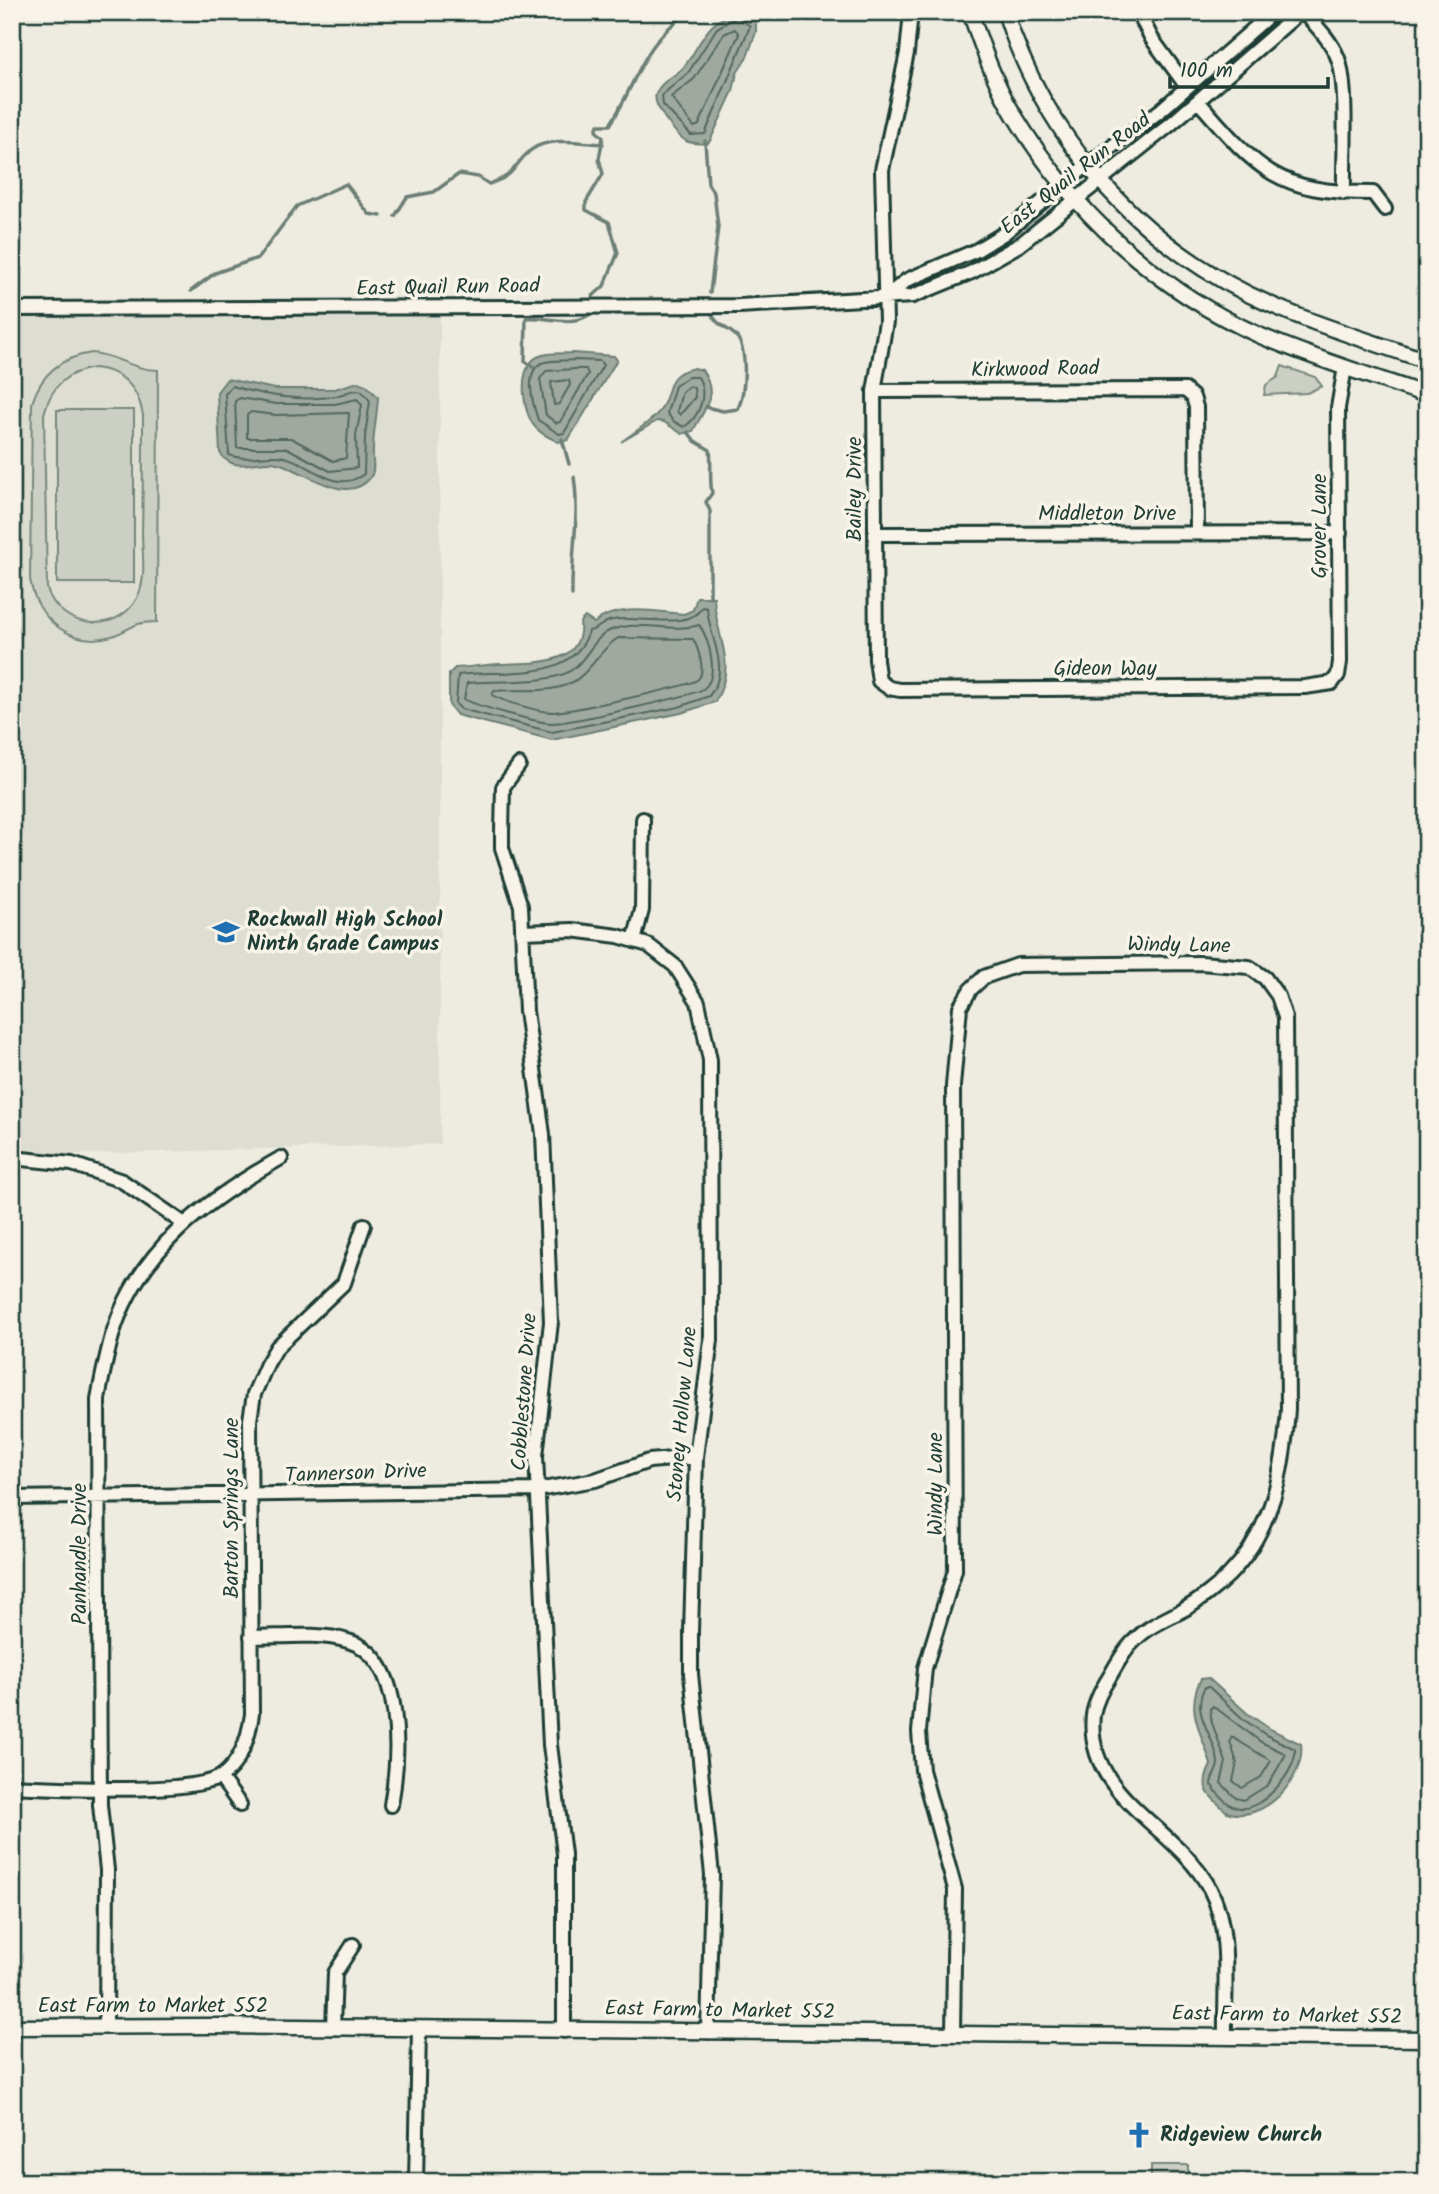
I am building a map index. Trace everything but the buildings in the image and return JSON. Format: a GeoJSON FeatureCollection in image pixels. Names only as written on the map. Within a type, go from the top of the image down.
{"type":"FeatureCollection","features":[{"type":"Feature","properties":{"kind":"main road"},"geometry":{"type":"LineString","coordinates":[[970,12],[1013,114],[1064,185],[1125,249],[1182,292],[1261,336],[1427,395]]}},
{"type":"Feature","properties":{"kind":"main road"},"geometry":{"type":"LineString","coordinates":[[1005,12],[1040,96],[1086,166],[1157,237],[1247,293],[1297,316],[1427,361]]}},
{"type":"Feature","properties":{"kind":"main road","name":"East Farm to Market 552"},"geometry":{"type":"LineString","coordinates":[[12,2027],[1427,2039]]}},
{"type":"Feature","properties":{"kind":"street","name":"Bailey Drive"},"geometry":{"type":"LineString","coordinates":[[879,681],[876,660],[874,391],[886,335],[882,170],[906,53],[911,12]]}},
{"type":"Feature","properties":{"kind":"street"},"geometry":{"type":"LineString","coordinates":[[1138,12],[1152,39],[1186,87]]}},
{"type":"Feature","properties":{"kind":"street","name":"East Quail Run Road"},"geometry":{"type":"LineString","coordinates":[[884,298],[907,280],[976,250],[1003,234],[1086,166],[1161,110],[1273,12]]}},
{"type":"Feature","properties":{"kind":"street","name":"East Quail Run Road"},"geometry":{"type":"LineString","coordinates":[[12,309],[739,306],[913,296],[972,272],[1019,245],[1198,101],[1302,12]]}},
{"type":"Feature","properties":{"kind":"street"},"geometry":{"type":"LineString","coordinates":[[1302,12],[1325,35],[1338,57],[1342,78],[1344,194]]}},
{"type":"Feature","properties":{"kind":"street"},"geometry":{"type":"LineString","coordinates":[[1198,101],[1257,165],[1287,183],[1309,190],[1373,194],[1385,209]]}},
{"type":"Feature","properties":{"kind":"street","name":"Grover Lane"},"geometry":{"type":"LineString","coordinates":[[1332,683],[1338,675],[1340,662],[1338,408],[1345,367]]}},
{"type":"Feature","properties":{"kind":"street","name":"Kirkwood Road"},"geometry":{"type":"LineString","coordinates":[[874,391],[1185,390],[1193,397],[1196,407],[1196,533]]}},
{"type":"Feature","properties":{"kind":"street","name":"Middleton Drive"},"geometry":{"type":"LineString","coordinates":[[875,534],[1340,533]]}},
{"type":"Feature","properties":{"kind":"street","name":"Gideon Way"},"geometry":{"type":"LineString","coordinates":[[879,681],[889,688],[900,690],[1305,687],[1332,683]]}},
{"type":"Feature","properties":{"kind":"street","name":"Cobblestone Drive"},"geometry":{"type":"LineString","coordinates":[[519,765],[503,786],[502,840],[507,863],[516,883],[524,932],[526,1011],[543,1134],[551,1322],[536,1456],[550,1745],[564,1854],[564,2031]]}},
{"type":"Feature","properties":{"kind":"street"},"geometry":{"type":"LineString","coordinates":[[634,941],[642,910],[643,820]]}},
{"type":"Feature","properties":{"kind":"street","name":"Stoney Hollow Lane"},"geometry":{"type":"LineString","coordinates":[[524,932],[572,930],[648,945],[675,966],[698,1002],[710,1060],[711,1340],[696,1457],[691,1674],[712,1875],[708,2032]]}},
{"type":"Feature","properties":{"kind":"street","name":"Windy Lane"},"geometry":{"type":"LineString","coordinates":[[953,2034],[955,1889],[922,1770],[919,1732],[925,1668],[955,1570],[953,1086],[960,1007],[971,989],[984,977],[1018,965],[1201,964],[1249,967],[1258,973],[1278,996],[1284,1017],[1288,1397],[1285,1457],[1277,1491],[1252,1544],[1230,1574],[1185,1609],[1154,1624],[1133,1642],[1105,1683],[1095,1705],[1093,1727],[1110,1780],[1123,1798],[1180,1846],[1210,1889],[1220,1920],[1224,1953],[1225,2036]]}},
{"type":"Feature","properties":{"kind":"street"},"geometry":{"type":"LineString","coordinates":[[12,1157],[72,1164],[122,1181],[183,1223]]}},
{"type":"Feature","properties":{"kind":"street","name":"Panhandle Drive"},"geometry":{"type":"LineString","coordinates":[[106,2026],[107,1870],[100,1787],[98,1399],[113,1334],[141,1277],[162,1246],[183,1223],[218,1196],[281,1158]]}},
{"type":"Feature","properties":{"kind":"street","name":"Barton Springs Lane"},"geometry":{"type":"LineString","coordinates":[[220,1777],[230,1769],[249,1733],[253,1714],[250,1420],[254,1394],[276,1347],[344,1283],[363,1225]]}},
{"type":"Feature","properties":{"kind":"street","name":"Tannerson Drive"},"geometry":{"type":"LineString","coordinates":[[12,1498],[537,1490],[595,1480],[649,1461],[696,1457]]}},
{"type":"Feature","properties":{"kind":"street"},"geometry":{"type":"LineString","coordinates":[[251,1637],[330,1638],[351,1642],[375,1659],[384,1672],[393,1698],[396,1775],[391,1805]]}},
{"type":"Feature","properties":{"kind":"street"},"geometry":{"type":"LineString","coordinates":[[12,1786],[191,1787],[220,1777],[240,1805]]}},
{"type":"Feature","properties":{"kind":"street"},"geometry":{"type":"LineString","coordinates":[[333,2028],[335,1973],[353,1945]]}},
{"type":"Feature","properties":{"kind":"street"},"geometry":{"type":"LineString","coordinates":[[416,2182],[419,2029]]}},
{"type":"Feature","properties":{"kind":"shaded area","name":"Rockwall High School Ninth Grade Campus"},"geometry":{"type":"Polygon","coordinates":[[[440,315],[440,1144],[12,1156],[12,318],[440,315]]]}},
{"type":"Feature","properties":{"kind":"shaded area"},"geometry":{"type":"Polygon","coordinates":[[[101,354],[141,368],[158,370],[157,622],[142,623],[112,636],[97,639],[70,634],[58,627],[40,606],[30,579],[32,403],[47,375],[62,363],[81,355],[101,354]],[[95,368],[68,376],[51,395],[44,414],[47,589],[54,603],[65,614],[93,623],[121,616],[132,606],[140,591],[143,569],[143,415],[133,389],[121,377],[95,368]]]}},
{"type":"Feature","properties":{"kind":"shaded area"},"geometry":{"type":"Polygon","coordinates":[[[1282,366],[1315,377],[1322,386],[1307,393],[1264,395],[1266,385],[1278,377],[1282,366]]]}},
{"type":"Feature","properties":{"kind":"shaded area"},"geometry":{"type":"Polygon","coordinates":[[[57,410],[134,410],[134,583],[57,583],[57,410]]]}},
{"type":"Feature","properties":{"kind":"shaded area"},"geometry":{"type":"Polygon","coordinates":[[[1151,2165],[1188,2165],[1188,2182],[1151,2182],[1151,2165]]]}},
{"type":"Feature","properties":{"kind":"water"},"geometry":{"type":"Polygon","coordinates":[[[738,15],[756,20],[756,32],[747,57],[737,73],[733,91],[710,141],[707,144],[686,141],[661,112],[655,99],[656,94],[664,82],[683,68],[711,26],[727,16],[738,15]]]}},
{"type":"Feature","properties":{"kind":"water"},"geometry":{"type":"Polygon","coordinates":[[[574,353],[614,356],[617,360],[568,440],[558,442],[540,432],[532,423],[526,409],[525,374],[536,358],[574,353]]]}},
{"type":"Feature","properties":{"kind":"water"},"geometry":{"type":"Polygon","coordinates":[[[694,368],[702,370],[710,394],[706,408],[693,431],[682,434],[664,422],[657,421],[621,442],[657,414],[665,402],[674,378],[694,368]]]}},
{"type":"Feature","properties":{"kind":"water"},"geometry":{"type":"Polygon","coordinates":[[[227,379],[275,389],[335,389],[358,382],[366,385],[378,397],[372,476],[359,486],[347,489],[320,482],[281,464],[270,462],[242,465],[225,459],[220,453],[217,392],[227,379]]]}},
{"type":"Feature","properties":{"kind":"water"},"geometry":{"type":"Polygon","coordinates":[[[697,597],[714,597],[724,650],[725,674],[715,702],[681,713],[552,740],[457,715],[449,705],[449,674],[455,668],[553,660],[574,648],[579,637],[580,622],[585,617],[594,623],[613,613],[625,611],[684,614],[693,610],[697,597]]]}},
{"type":"Feature","properties":{"kind":"water"},"geometry":{"type":"Polygon","coordinates":[[[1208,1678],[1247,1713],[1270,1729],[1301,1744],[1301,1758],[1289,1784],[1279,1796],[1254,1812],[1227,1812],[1207,1792],[1205,1780],[1211,1765],[1197,1722],[1194,1701],[1201,1679],[1208,1678]]]}},
{"type":"Feature","properties":{"kind":"waterway"},"geometry":{"type":"LineString","coordinates":[[593,296],[604,286],[618,253],[609,222],[586,210],[586,202],[603,174],[599,159],[603,137],[596,131],[598,125],[610,125],[651,49],[674,23],[690,12]]}},
{"type":"Feature","properties":{"kind":"waterway"},"geometry":{"type":"LineString","coordinates":[[395,216],[407,197],[434,192],[459,174],[478,177],[489,184],[499,180],[510,173],[531,150],[547,143],[566,141],[603,144]]}},
{"type":"Feature","properties":{"kind":"waterway"},"geometry":{"type":"LineString","coordinates":[[705,141],[708,184],[714,193],[718,227],[710,293]]}},
{"type":"Feature","properties":{"kind":"waterway"},"geometry":{"type":"LineString","coordinates":[[191,291],[215,273],[258,258],[297,206],[346,184],[369,214],[381,216]]}},
{"type":"Feature","properties":{"kind":"waterway"},"geometry":{"type":"LineString","coordinates":[[706,407],[723,411],[738,409],[744,382],[744,360],[739,341],[711,312]]}},
{"type":"Feature","properties":{"kind":"waterway"},"geometry":{"type":"LineString","coordinates":[[533,367],[525,361],[526,318],[569,321],[592,313]]}},
{"type":"Feature","properties":{"kind":"waterway"},"geometry":{"type":"LineString","coordinates":[[688,432],[695,441],[710,450],[712,493],[706,502],[710,511],[710,597]]}},
{"type":"Feature","properties":{"kind":"waterway"},"geometry":{"type":"LineString","coordinates":[[562,439],[569,464]]}},
{"type":"Feature","properties":{"kind":"waterway"},"geometry":{"type":"LineString","coordinates":[[572,595],[576,506],[574,477]]}},
{"type":"Feature","properties":{"kind":"place","name":"Rockwall High School Ninth Grade Campus"},"geometry":{"type":"Point","coordinates":[226,932]}},
{"type":"Feature","properties":{"kind":"place","name":"Ridgeview Church"},"geometry":{"type":"Point","coordinates":[1139,2135]}}]}
